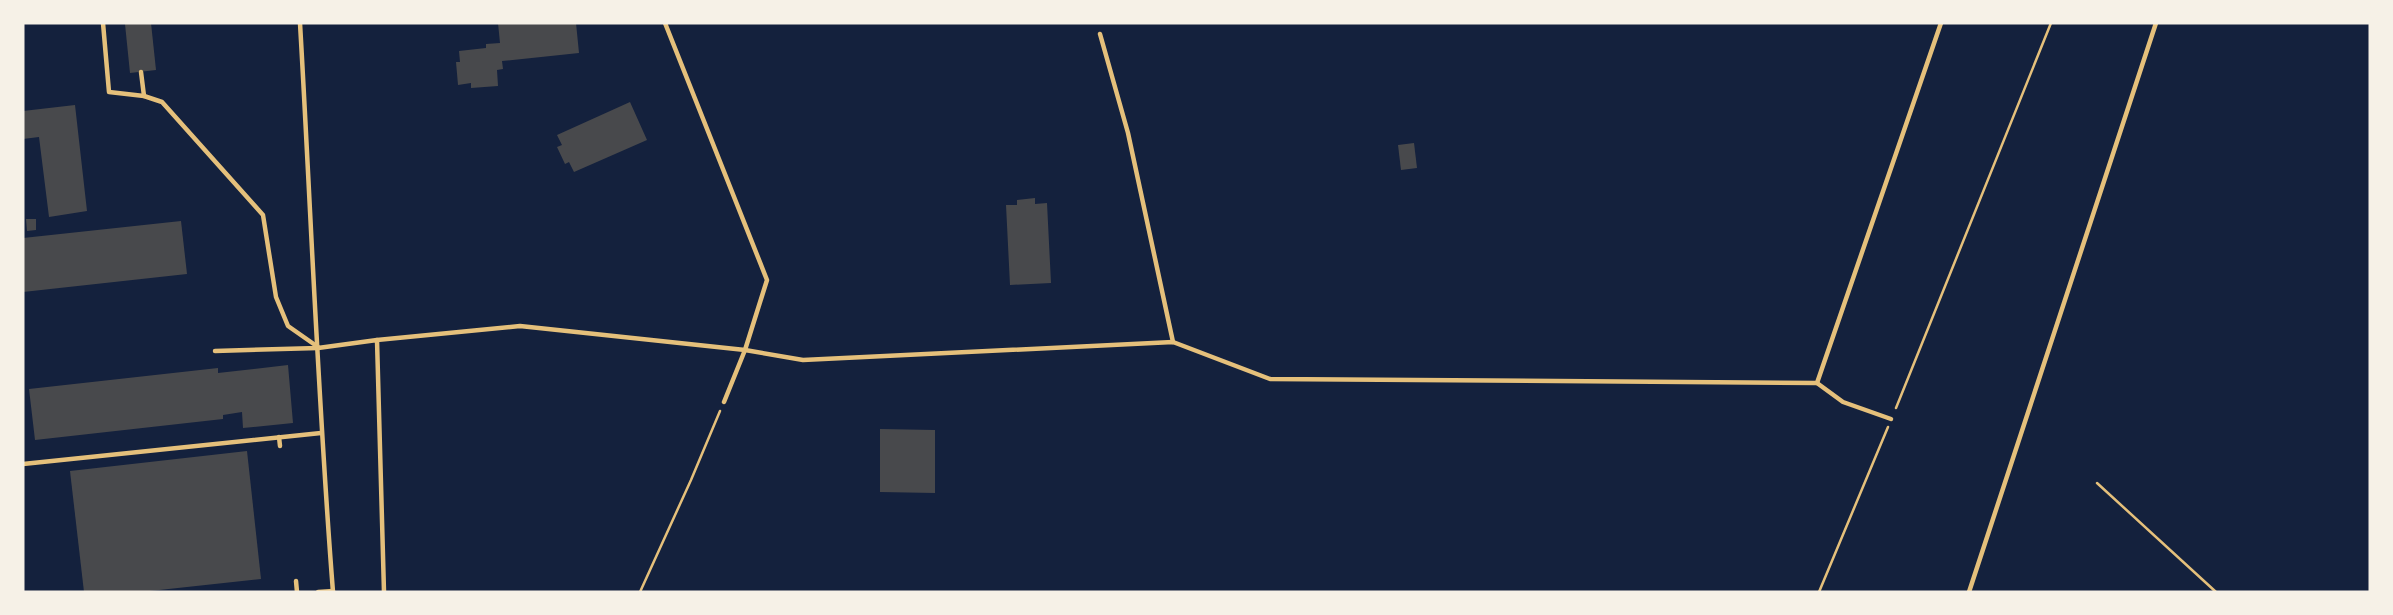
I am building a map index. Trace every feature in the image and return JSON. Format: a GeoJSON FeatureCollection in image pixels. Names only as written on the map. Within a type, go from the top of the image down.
{"type":"FeatureCollection","features":[{"type":"Feature","properties":{"kind":"lane"},"geometry":{"type":"LineString","coordinates":[[103,23],[109,92],[144,96],[162,103],[262,215],[276,297],[288,326],[318,348]]}},
{"type":"Feature","properties":{"kind":"lane"},"geometry":{"type":"LineString","coordinates":[[300,23],[321,433],[333,592],[318,592]]}},
{"type":"Feature","properties":{"kind":"lane"},"geometry":{"type":"LineString","coordinates":[[665,23],[767,280],[745,350],[724,402]]}},
{"type":"Feature","properties":{"kind":"lane"},"geometry":{"type":"LineString","coordinates":[[1817,383],[1941,23]]}},
{"type":"Feature","properties":{"kind":"lane"},"geometry":{"type":"LineString","coordinates":[[1969,592],[2157,23]]}},
{"type":"Feature","properties":{"kind":"lane"},"geometry":{"type":"LineString","coordinates":[[1100,34],[1128,133],[1173,342]]}},
{"type":"Feature","properties":{"kind":"lane"},"geometry":{"type":"LineString","coordinates":[[141,72],[144,96]]}},
{"type":"Feature","properties":{"kind":"lane"},"geometry":{"type":"LineString","coordinates":[[215,351],[318,348],[520,326],[745,350],[803,360],[1173,342],[1270,379],[1817,383],[1843,402],[1891,419]]}},
{"type":"Feature","properties":{"kind":"lane"},"geometry":{"type":"LineString","coordinates":[[377,340],[384,592]]}},
{"type":"Feature","properties":{"kind":"lane"},"geometry":{"type":"LineString","coordinates":[[23,464],[321,433]]}},
{"type":"Feature","properties":{"kind":"lane"},"geometry":{"type":"LineString","coordinates":[[279,437],[280,446]]}},
{"type":"Feature","properties":{"kind":"lane"},"geometry":{"type":"LineString","coordinates":[[296,581],[297,592]]}},
{"type":"Feature","properties":{"kind":"path"},"geometry":{"type":"LineString","coordinates":[[1819,592],[2052,23]]}},
{"type":"Feature","properties":{"kind":"path"},"geometry":{"type":"LineString","coordinates":[[640,592],[724,402]]}},
{"type":"Feature","properties":{"kind":"path"},"geometry":{"type":"LineString","coordinates":[[2097,483],[2216,592]]}},
{"type":"Feature","properties":{"kind":"building"},"geometry":{"type":"Polygon","coordinates":[[[151,23],[156,70],[130,73],[125,24],[151,23]]]}},
{"type":"Feature","properties":{"kind":"building"},"geometry":{"type":"Polygon","coordinates":[[[498,23],[576,23],[579,53],[502,61],[503,69],[497,70],[498,86],[471,88],[471,83],[458,85],[456,62],[460,62],[459,51],[486,48],[486,44],[500,43],[498,23]]]}},
{"type":"Feature","properties":{"kind":"building"},"geometry":{"type":"Polygon","coordinates":[[[630,102],[647,140],[574,172],[569,162],[565,164],[557,147],[562,145],[557,135],[630,102]]]}},
{"type":"Feature","properties":{"kind":"building"},"geometry":{"type":"Polygon","coordinates":[[[75,105],[87,211],[49,217],[39,137],[23,139],[23,111],[75,105]]]}},
{"type":"Feature","properties":{"kind":"building"},"geometry":{"type":"Polygon","coordinates":[[[1414,143],[1417,168],[1401,170],[1398,145],[1414,143]]]}},
{"type":"Feature","properties":{"kind":"building"},"geometry":{"type":"Polygon","coordinates":[[[1035,198],[1035,204],[1047,203],[1051,283],[1010,285],[1006,205],[1017,205],[1017,200],[1035,198]]]}},
{"type":"Feature","properties":{"kind":"building"},"geometry":{"type":"Polygon","coordinates":[[[26,219],[36,219],[36,230],[27,231],[26,219]]]}},
{"type":"Feature","properties":{"kind":"building"},"geometry":{"type":"Polygon","coordinates":[[[181,221],[187,274],[23,292],[23,238],[181,221]]]}},
{"type":"Feature","properties":{"kind":"building"},"geometry":{"type":"Polygon","coordinates":[[[288,365],[293,423],[243,428],[242,412],[223,415],[223,419],[35,440],[29,389],[218,368],[218,373],[288,365]]]}},
{"type":"Feature","properties":{"kind":"building"},"geometry":{"type":"Polygon","coordinates":[[[880,429],[935,430],[935,493],[880,492],[880,429]]]}},
{"type":"Feature","properties":{"kind":"building"},"geometry":{"type":"Polygon","coordinates":[[[247,451],[261,579],[141,592],[84,592],[70,471],[247,451]]]}}]}
